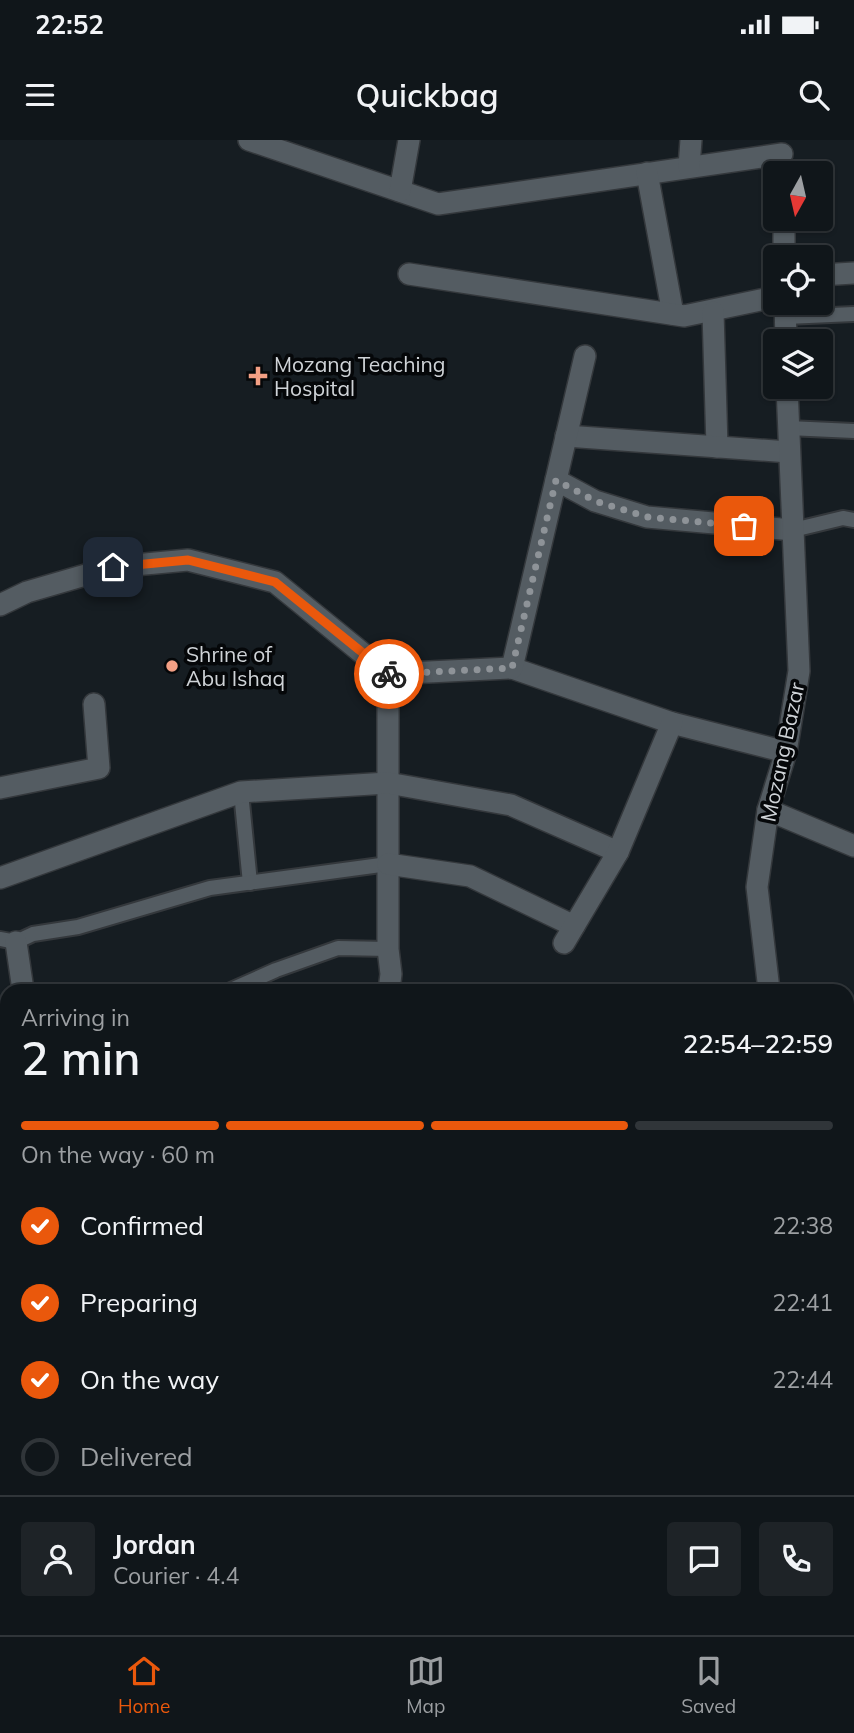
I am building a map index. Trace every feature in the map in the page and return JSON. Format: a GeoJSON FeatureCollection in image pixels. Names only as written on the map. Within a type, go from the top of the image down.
{"type":"FeatureCollection","features":[{"type":"Feature","properties":{"kind":"street"},"geometry":{"type":"LineString","coordinates":[[249,140],[438,204],[782,156]]}},
{"type":"Feature","properties":{"kind":"street"},"geometry":{"type":"LineString","coordinates":[[400,191],[410,140]]}},
{"type":"Feature","properties":{"kind":"street"},"geometry":{"type":"LineString","coordinates":[[689,167],[691,140]]}},
{"type":"Feature","properties":{"kind":"street"},"geometry":{"type":"LineString","coordinates":[[647,173],[673,314]]}},
{"type":"Feature","properties":{"kind":"street"},"geometry":{"type":"LineString","coordinates":[[833,274],[854,273]]}},
{"type":"Feature","properties":{"kind":"street"},"geometry":{"type":"LineString","coordinates":[[409,274],[684,316],[713,312],[763,299]]}},
{"type":"Feature","properties":{"kind":"street"},"geometry":{"type":"LineString","coordinates":[[713,312],[716,447]]}},
{"type":"Feature","properties":{"kind":"street"},"geometry":{"type":"LineString","coordinates":[[512,668],[585,356]]}},
{"type":"Feature","properties":{"kind":"street","name":"Mozang Bazar"},"geometry":{"type":"LineString","coordinates":[[768,984],[757,887],[768,810],[786,752],[799,671],[787,399]]}},
{"type":"Feature","properties":{"kind":"street"},"geometry":{"type":"LineString","coordinates":[[566,436],[789,452]]}},
{"type":"Feature","properties":{"kind":"street"},"geometry":{"type":"LineString","coordinates":[[556,480],[595,501],[647,517],[793,530]]}},
{"type":"Feature","properties":{"kind":"street"},"geometry":{"type":"LineString","coordinates":[[0,605],[27,592],[113,567],[188,560],[275,582],[388,674],[512,668],[672,723],[786,752]]}},
{"type":"Feature","properties":{"kind":"street"},"geometry":{"type":"LineString","coordinates":[[388,674],[390,984]]}},
{"type":"Feature","properties":{"kind":"street"},"geometry":{"type":"LineString","coordinates":[[0,788],[99,768],[94,704]]}},
{"type":"Feature","properties":{"kind":"street"},"geometry":{"type":"LineString","coordinates":[[387,864],[470,876],[569,934],[618,852],[672,723]]}},
{"type":"Feature","properties":{"kind":"street"},"geometry":{"type":"LineString","coordinates":[[0,878],[241,792],[388,783],[511,805],[618,852]]}},
{"type":"Feature","properties":{"kind":"street"},"geometry":{"type":"LineString","coordinates":[[768,810],[854,846]]}},
{"type":"Feature","properties":{"kind":"street"},"geometry":{"type":"LineString","coordinates":[[8,941],[21,984]]}},
{"type":"Feature","properties":{"kind":"lane"},"geometry":{"type":"LineString","coordinates":[[833,313],[854,314]]}},
{"type":"Feature","properties":{"kind":"lane"},"geometry":{"type":"LineString","coordinates":[[788,428],[854,431]]}},
{"type":"Feature","properties":{"kind":"lane"},"geometry":{"type":"LineString","coordinates":[[793,530],[843,518],[854,520]]}},
{"type":"Feature","properties":{"kind":"lane"},"geometry":{"type":"LineString","coordinates":[[241,792],[250,883]]}},
{"type":"Feature","properties":{"kind":"lane"},"geometry":{"type":"LineString","coordinates":[[8,941],[78,927],[210,888],[387,864]]}},
{"type":"Feature","properties":{"kind":"lane"},"geometry":{"type":"LineString","coordinates":[[244,984],[338,948],[388,949]]}},
{"type":"Feature","properties":{"kind":"way so far"},"geometry":{"type":"LineString","coordinates":[[389,674],[512,668],[556,480],[595,501],[647,517],[744,526]]}},
{"type":"Feature","properties":{"kind":"place","name":"Mozang Teaching Hospital"},"geometry":{"type":"Point","coordinates":[258,376]}},
{"type":"Feature","properties":{"kind":"place","name":"Shrine of Abu Ishaq"},"geometry":{"type":"Point","coordinates":[172,666]}},
{"type":"Feature","properties":{"kind":"route"},"geometry":{"type":"LineString","coordinates":[[113,567],[188,560],[275,582],[389,674]]}}]}
